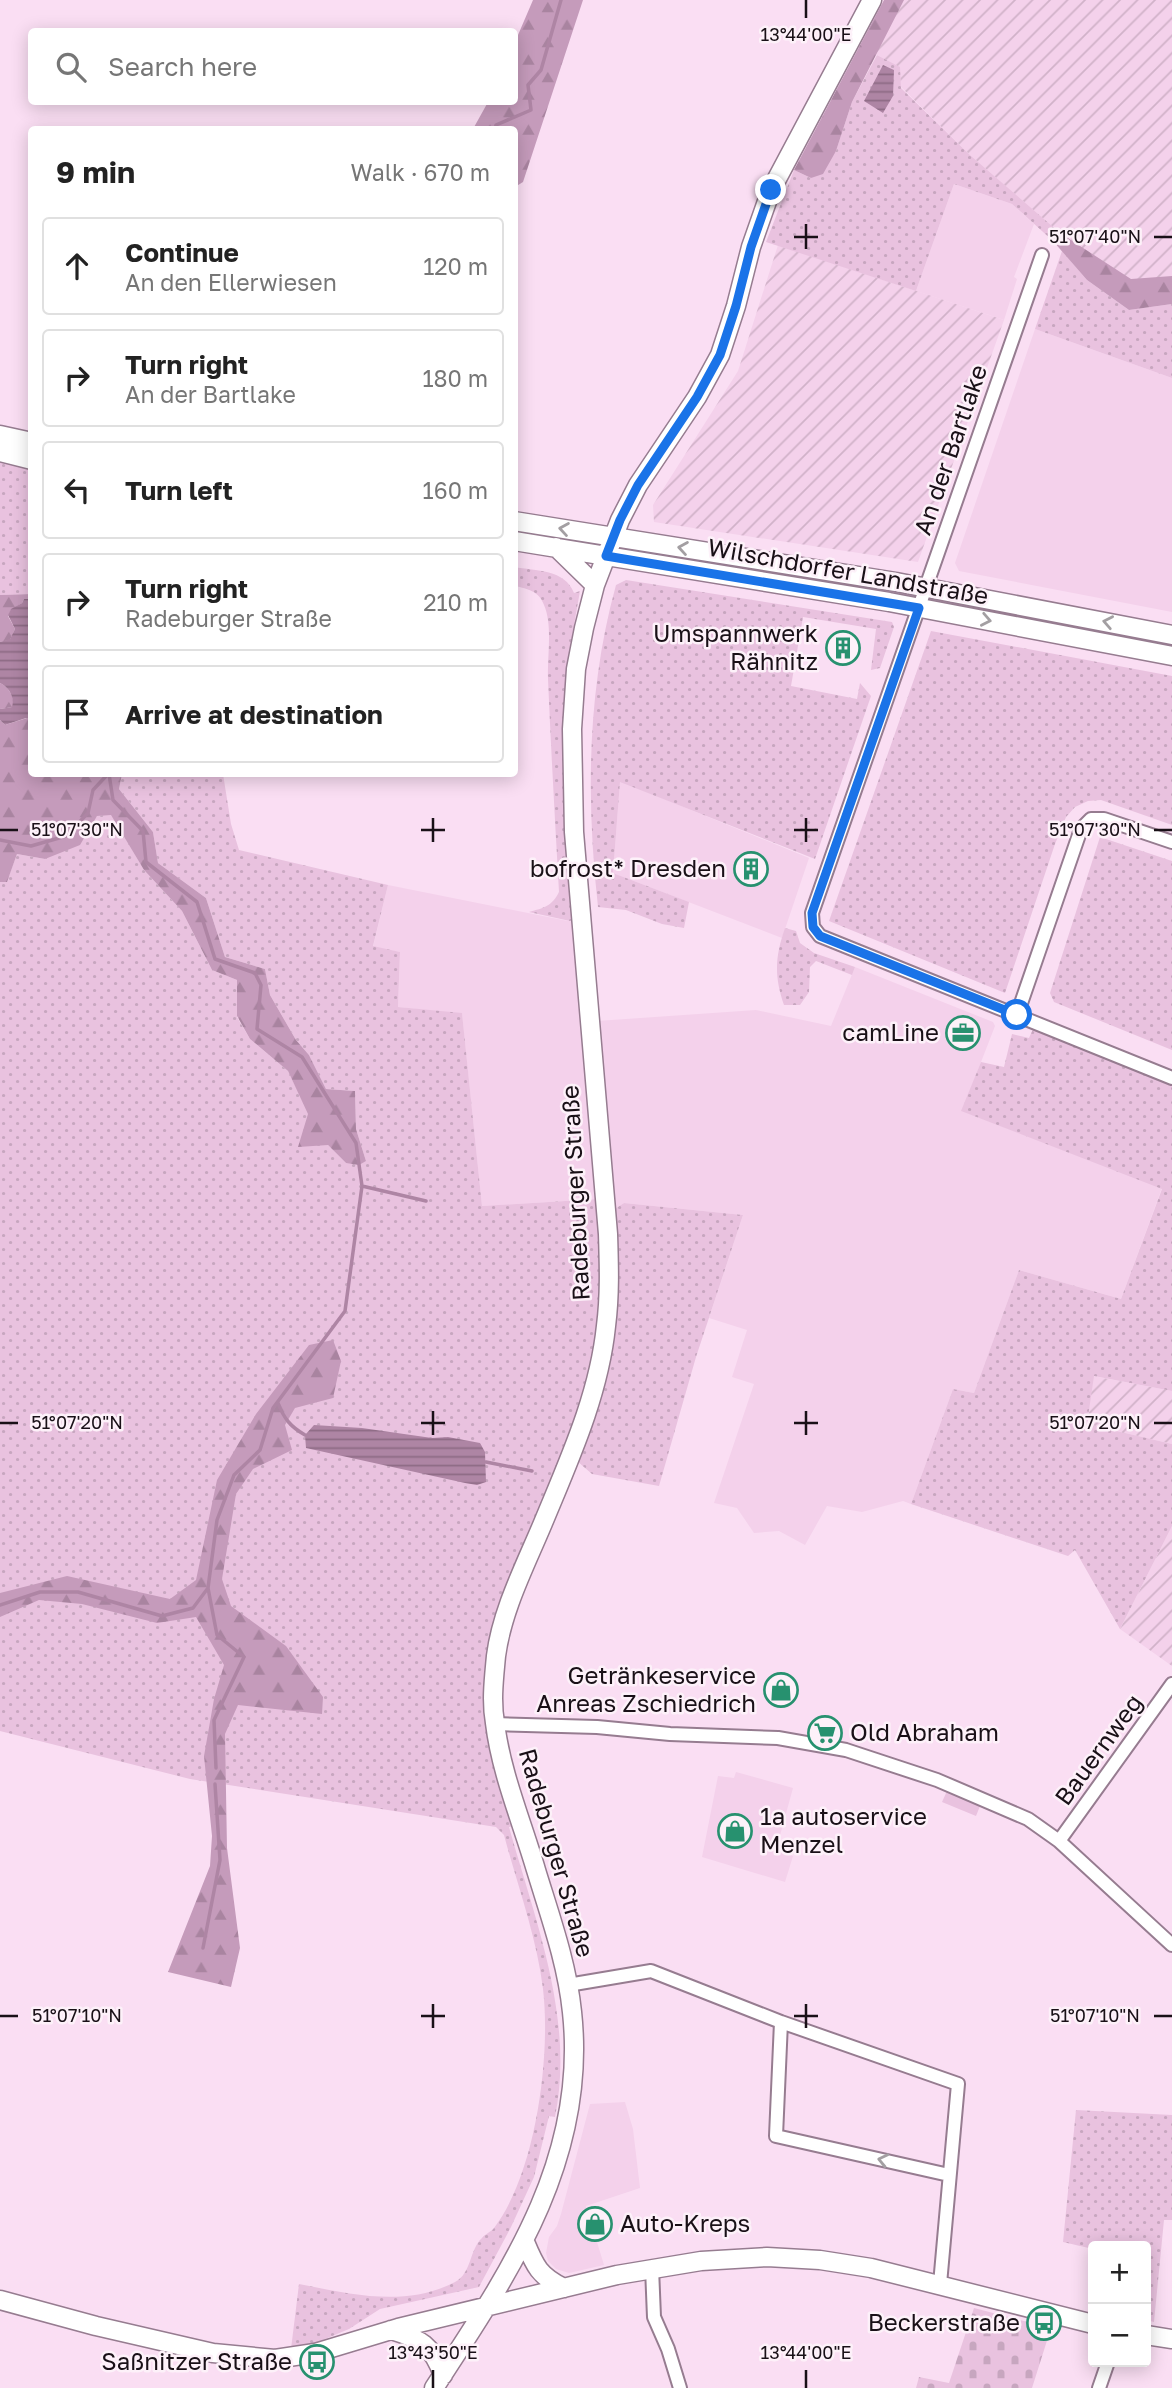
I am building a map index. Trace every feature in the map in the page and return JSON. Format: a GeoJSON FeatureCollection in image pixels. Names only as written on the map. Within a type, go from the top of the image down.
{"type":"FeatureCollection","features":[{"type":"Feature","properties":{"kind":"main road","name":"Radeburger Straße"},"geometry":{"type":"LineString","coordinates":[[438,2382],[488,2306],[525,2242],[540,2209],[567,2120],[574,2061],[568,1985],[556,1935],[505,1768],[493,1703],[497,1652],[505,1614],[584,1423],[606,1329],[610,1279],[608,1234],[574,832],[572,747],[576,669],[595,585],[613,537],[638,485],[714,367],[728,333],[751,247],[771,190],[872,0]]}},
{"type":"Feature","properties":{"kind":"main road"},"geometry":{"type":"LineString","coordinates":[[0,435],[28,441]]}},
{"type":"Feature","properties":{"kind":"main road"},"geometry":{"type":"LineString","coordinates":[[0,452],[28,459]]}},
{"type":"Feature","properties":{"kind":"main road","name":"Wilschdorfer Landstraße"},"geometry":{"type":"LineString","coordinates":[[518,522],[926,587],[1172,635]]}},
{"type":"Feature","properties":{"kind":"main road","name":"Wilschdorfer Landstraße"},"geometry":{"type":"LineString","coordinates":[[518,542],[919,608],[1172,656]]}},
{"type":"Feature","properties":{"kind":"main road"},"geometry":{"type":"LineString","coordinates":[[556,547],[595,585]]}},
{"type":"Feature","properties":{"kind":"main road"},"geometry":{"type":"LineString","coordinates":[[525,2242],[538,2271],[564,2288]]}},
{"type":"Feature","properties":{"kind":"main road"},"geometry":{"type":"LineString","coordinates":[[0,2300],[213,2353],[255,2358],[294,2357],[390,2330],[652,2268],[727,2258],[794,2258],[871,2268],[1088,2323]]}},
{"type":"Feature","properties":{"kind":"main road"},"geometry":{"type":"LineString","coordinates":[[390,2330],[422,2342],[432,2351],[438,2382]]}},
{"type":"Feature","properties":{"kind":"main road"},"geometry":{"type":"LineString","coordinates":[[1151,2336],[1172,2339]]}},
{"type":"Feature","properties":{"kind":"street","name":"An der Bartlake"},"geometry":{"type":"LineString","coordinates":[[1017,1015],[820,936],[813,927],[812,913],[1042,255]]}},
{"type":"Feature","properties":{"kind":"street"},"geometry":{"type":"LineString","coordinates":[[1172,842],[1104,819],[1091,819],[1081,829],[1017,1015],[1172,1078]]}},
{"type":"Feature","properties":{"kind":"street","name":"Bauernweg"},"geometry":{"type":"LineString","coordinates":[[1059,1841],[1172,1684]]}},
{"type":"Feature","properties":{"kind":"street","name":"Bauernweg"},"geometry":{"type":"LineString","coordinates":[[495,1724],[778,1738],[846,1750],[937,1780],[1028,1819],[1059,1841],[1172,1945]]}},
{"type":"Feature","properties":{"kind":"street"},"geometry":{"type":"LineString","coordinates":[[568,1985],[651,1971],[781,2022],[958,2084],[940,2284]]}},
{"type":"Feature","properties":{"kind":"street"},"geometry":{"type":"LineString","coordinates":[[781,2022],[776,2136],[949,2175]]}},
{"type":"Feature","properties":{"kind":"street"},"geometry":{"type":"LineString","coordinates":[[652,2268],[654,2317],[668,2349],[680,2388]]}},
{"type":"Feature","properties":{"kind":"street"},"geometry":{"type":"LineString","coordinates":[[1099,2388],[1106,2367]]}},
{"type":"Feature","properties":{"kind":"shaded area"},"geometry":{"type":"Polygon","coordinates":[[[895,0],[1172,0],[1172,283],[1129,293],[970,155],[901,87],[899,67],[870,51],[895,0]]]}},
{"type":"Feature","properties":{"kind":"shaded area"},"geometry":{"type":"Polygon","coordinates":[[[883,65],[894,70],[893,96],[883,113],[864,101],[883,65]]]}},
{"type":"Feature","properties":{"kind":"shaded area"},"geometry":{"type":"Polygon","coordinates":[[[954,184],[1012,204],[1034,224],[1014,277],[1017,279],[1004,320],[916,291],[954,184]]]}},
{"type":"Feature","properties":{"kind":"shaded area"},"geometry":{"type":"Polygon","coordinates":[[[778,245],[1004,320],[918,562],[654,522],[653,505],[738,371],[778,245]]]}},
{"type":"Feature","properties":{"kind":"shaded area"},"geometry":{"type":"Polygon","coordinates":[[[1035,329],[1172,378],[1172,612],[959,571],[955,563],[1035,329]]]}},
{"type":"Feature","properties":{"kind":"shaded area"},"geometry":{"type":"Polygon","coordinates":[[[24,599],[28,599],[28,718],[5,725],[0,720],[0,709],[12,707],[13,700],[9,690],[0,683],[0,642],[10,639],[15,629],[8,615],[11,609],[24,599]]]}},
{"type":"Feature","properties":{"kind":"shaded area"},"geometry":{"type":"Polygon","coordinates":[[[620,781],[809,858],[782,938],[613,873],[620,781]]]}},
{"type":"Feature","properties":{"kind":"shaded area"},"geometry":{"type":"Polygon","coordinates":[[[388,885],[568,921],[575,919],[598,1199],[482,1206],[462,1014],[398,1007],[400,952],[373,947],[388,885]]]}},
{"type":"Feature","properties":{"kind":"shaded area"},"geometry":{"type":"Polygon","coordinates":[[[855,967],[993,1022],[995,1026],[962,1111],[1162,1188],[1121,1299],[1019,1270],[974,1393],[953,1389],[911,1504],[903,1501],[862,1512],[827,1506],[805,1545],[779,1531],[754,1533],[737,1508],[714,1503],[754,1384],[732,1377],[747,1330],[709,1318],[743,1215],[624,1203],[613,1210],[597,1021],[756,1010],[831,1026],[855,967]]]}},
{"type":"Feature","properties":{"kind":"shaded area"},"geometry":{"type":"Polygon","coordinates":[[[1093,1376],[1172,1391],[1172,1444],[1087,1424],[1093,1376]]]}},
{"type":"Feature","properties":{"kind":"shaded area"},"geometry":{"type":"Polygon","coordinates":[[[314,1425],[362,1428],[432,1438],[448,1437],[480,1443],[485,1452],[486,1482],[477,1485],[465,1483],[306,1448],[305,1435],[314,1425]]]}},
{"type":"Feature","properties":{"kind":"shaded area"},"geometry":{"type":"Polygon","coordinates":[[[1172,1526],[1172,1666],[1120,1629],[1172,1526]]]}},
{"type":"Feature","properties":{"kind":"shaded area"},"geometry":{"type":"Polygon","coordinates":[[[736,1772],[793,1788],[776,1850],[793,1856],[785,1882],[702,1857],[718,1776],[734,1778],[736,1772]]]}},
{"type":"Feature","properties":{"kind":"shaded area"},"geometry":{"type":"Polygon","coordinates":[[[625,2102],[633,2129],[640,2188],[586,2206],[604,2265],[569,2273],[556,2269],[548,2261],[546,2253],[549,2237],[561,2214],[590,2104],[625,2102]]]}},
{"type":"Feature","properties":{"kind":"green space"},"geometry":{"type":"Polygon","coordinates":[[[533,0],[583,0],[523,182],[518,185],[518,126],[475,126],[486,105],[518,105],[518,35],[533,0]]]}},
{"type":"Feature","properties":{"kind":"green space"},"geometry":{"type":"Polygon","coordinates":[[[884,0],[904,0],[852,102],[836,151],[823,174],[811,178],[794,170],[884,0]]]}},
{"type":"Feature","properties":{"kind":"green space"},"geometry":{"type":"Polygon","coordinates":[[[877,55],[900,67],[901,88],[970,155],[1060,233],[1053,241],[1012,204],[954,184],[916,291],[766,242],[794,170],[811,178],[836,151],[852,102],[877,55]]]}},
{"type":"Feature","properties":{"kind":"green space"},"geometry":{"type":"Polygon","coordinates":[[[1060,233],[1131,279],[1172,276],[1172,304],[1129,310],[1087,280],[1053,241],[1060,233]]]}},
{"type":"Feature","properties":{"kind":"green space"},"geometry":{"type":"Polygon","coordinates":[[[1062,251],[1087,280],[1129,310],[1172,304],[1172,378],[1035,329],[1062,251]]]}},
{"type":"Feature","properties":{"kind":"green space"},"geometry":{"type":"Polygon","coordinates":[[[0,460],[28,466],[28,594],[0,595],[0,460]]]}},
{"type":"Feature","properties":{"kind":"green space"},"geometry":{"type":"Polygon","coordinates":[[[648,552],[892,589],[890,591],[829,580],[815,583],[647,556],[648,552]]]}},
{"type":"Feature","properties":{"kind":"green space"},"geometry":{"type":"Polygon","coordinates":[[[518,568],[557,575],[570,585],[574,593],[580,591],[568,659],[564,706],[575,919],[570,921],[529,912],[547,906],[559,892],[547,613],[542,600],[518,587],[518,568]]]}},
{"type":"Feature","properties":{"kind":"green space"},"geometry":{"type":"Polygon","coordinates":[[[626,580],[892,622],[894,627],[880,668],[871,670],[876,629],[803,617],[791,686],[857,699],[860,683],[871,696],[815,859],[620,782],[613,873],[689,902],[684,928],[662,924],[626,910],[598,907],[591,785],[594,705],[606,625],[616,585],[626,580]]]}},
{"type":"Feature","properties":{"kind":"green space"},"geometry":{"type":"Polygon","coordinates":[[[28,594],[28,599],[24,599],[11,610],[8,616],[15,629],[10,640],[0,642],[0,595],[28,594]]]}},
{"type":"Feature","properties":{"kind":"green space"},"geometry":{"type":"Polygon","coordinates":[[[956,605],[1024,618],[1045,617],[1144,636],[1142,643],[955,609],[956,605]]]}},
{"type":"Feature","properties":{"kind":"green space"},"geometry":{"type":"Polygon","coordinates":[[[931,631],[1172,676],[1172,825],[1101,800],[1088,801],[1075,807],[1066,817],[1055,844],[1005,993],[829,921],[931,631]]]}},
{"type":"Feature","properties":{"kind":"green space"},"geometry":{"type":"Polygon","coordinates":[[[0,683],[11,693],[13,707],[0,709],[0,683]]]}},
{"type":"Feature","properties":{"kind":"green space"},"geometry":{"type":"Polygon","coordinates":[[[28,718],[28,777],[121,777],[119,789],[153,832],[158,863],[206,898],[225,957],[265,969],[270,995],[296,1040],[309,1055],[326,1089],[355,1091],[356,1129],[366,1161],[359,1165],[346,1163],[328,1145],[298,1147],[308,1114],[288,1071],[250,1039],[237,1016],[237,980],[212,970],[182,911],[144,870],[111,815],[97,816],[80,845],[45,859],[17,854],[7,882],[0,882],[0,720],[5,725],[28,718]]]}},
{"type":"Feature","properties":{"kind":"green space"},"geometry":{"type":"Polygon","coordinates":[[[121,777],[223,777],[231,824],[239,850],[388,885],[373,946],[400,952],[398,1007],[462,1013],[482,1206],[598,1199],[602,1287],[593,1359],[583,1401],[493,1632],[515,1826],[509,1827],[540,1934],[556,2007],[560,2080],[555,2117],[549,2116],[534,2177],[479,2287],[380,2309],[349,2329],[313,2344],[291,2349],[299,2284],[358,2295],[397,2297],[436,2290],[455,2282],[465,2273],[478,2243],[494,2228],[508,2205],[530,2146],[545,2047],[543,1989],[536,1950],[504,1835],[496,1827],[190,1779],[0,1731],[0,882],[7,881],[17,854],[45,859],[97,816],[111,814],[144,870],[182,911],[212,970],[237,980],[237,1017],[250,1039],[288,1071],[328,1145],[346,1163],[366,1161],[356,1129],[355,1091],[326,1089],[309,1055],[296,1040],[270,995],[265,969],[225,957],[206,898],[158,863],[153,832],[119,789],[121,777]]]}},
{"type":"Feature","properties":{"kind":"green space"},"geometry":{"type":"Polygon","coordinates":[[[1100,837],[1172,861],[1172,1050],[1054,1002],[1050,993],[1100,837]]]}},
{"type":"Feature","properties":{"kind":"green space"},"geometry":{"type":"Polygon","coordinates":[[[785,928],[796,931],[800,943],[814,953],[855,967],[852,975],[816,961],[810,967],[809,992],[800,1005],[784,1005],[777,967],[785,928]]]}},
{"type":"Feature","properties":{"kind":"green space"},"geometry":{"type":"Polygon","coordinates":[[[1033,1029],[1172,1083],[1172,1391],[1094,1376],[1087,1424],[1172,1444],[1172,1526],[1120,1629],[1075,1550],[1068,1556],[911,1504],[953,1389],[974,1393],[1019,1270],[1121,1299],[1162,1189],[961,1111],[981,1062],[1004,1067],[1012,1034],[1029,1038],[1033,1029]]]}},
{"type":"Feature","properties":{"kind":"green space"},"geometry":{"type":"Polygon","coordinates":[[[624,1203],[743,1215],[696,1357],[659,1486],[592,1474],[577,1461],[592,1418],[613,1210],[624,1203]]]}},
{"type":"Feature","properties":{"kind":"green space"},"geometry":{"type":"Polygon","coordinates":[[[333,1340],[341,1361],[333,1398],[295,1408],[285,1425],[292,1450],[253,1469],[236,1494],[222,1579],[231,1606],[286,1646],[323,1697],[322,1714],[238,1705],[225,1734],[227,1848],[240,1948],[231,1987],[168,1972],[210,1866],[212,1836],[204,1756],[214,1699],[224,1665],[196,1617],[157,1623],[82,1604],[39,1600],[0,1617],[0,1593],[67,1576],[170,1599],[196,1580],[217,1480],[256,1414],[309,1345],[333,1340]]]}},
{"type":"Feature","properties":{"kind":"green space"},"geometry":{"type":"Polygon","coordinates":[[[947,1791],[980,1806],[976,1816],[942,1802],[947,1791]]]}},
{"type":"Feature","properties":{"kind":"green space"},"geometry":{"type":"Polygon","coordinates":[[[1076,2110],[1172,2115],[1172,2220],[1164,2220],[1154,2322],[1151,2321],[1151,2241],[1088,2241],[1088,2248],[1063,2242],[1076,2110]]]}},
{"type":"Feature","properties":{"kind":"green space"},"geometry":{"type":"Polygon","coordinates":[[[974,2308],[1051,2328],[1032,2388],[916,2388],[919,2377],[949,2383],[974,2308]]]}},
{"type":"Feature","properties":{"kind":"waterway"},"geometry":{"type":"LineString","coordinates":[[496,126],[531,110],[528,85],[541,70],[561,0]]}},
{"type":"Feature","properties":{"kind":"waterway"},"geometry":{"type":"LineString","coordinates":[[0,840],[31,846],[66,836],[88,813],[93,790],[105,777]]}},
{"type":"Feature","properties":{"kind":"waterway"},"geometry":{"type":"LineString","coordinates":[[0,1605],[40,1592],[78,1592],[162,1616],[193,1608],[208,1588],[217,1520],[234,1475],[260,1450],[273,1408],[345,1311],[362,1186],[356,1143],[302,1057],[257,1029],[261,985],[255,973],[215,959],[197,902],[146,862],[143,831],[113,800],[109,777]]}},
{"type":"Feature","properties":{"kind":"waterway"},"geometry":{"type":"LineString","coordinates":[[362,1186],[426,1201]]}},
{"type":"Feature","properties":{"kind":"waterway"},"geometry":{"type":"LineString","coordinates":[[278,1403],[288,1422],[305,1435]]}},
{"type":"Feature","properties":{"kind":"waterway"},"geometry":{"type":"LineString","coordinates":[[486,1462],[532,1471]]}},
{"type":"Feature","properties":{"kind":"waterway"},"geometry":{"type":"LineString","coordinates":[[208,1588],[217,1635],[244,1657],[214,1720],[216,1768]]}},
{"type":"Feature","properties":{"kind":"waterway"},"geometry":{"type":"LineString","coordinates":[[203,1948],[220,1860],[215,1784]]}},
{"type":"Feature","properties":{"kind":"place","name":"Umspannwerk Rähnitz"},"geometry":{"type":"Point","coordinates":[843,648]}},
{"type":"Feature","properties":{"kind":"place","name":"bofrost* Dresden"},"geometry":{"type":"Point","coordinates":[751,869]}},
{"type":"Feature","properties":{"kind":"place","name":"camLine"},"geometry":{"type":"Point","coordinates":[963,1033]}},
{"type":"Feature","properties":{"kind":"place","name":"Getränkeservice Anreas Zschiedrich"},"geometry":{"type":"Point","coordinates":[781,1690]}},
{"type":"Feature","properties":{"kind":"place","name":"Old Abraham"},"geometry":{"type":"Point","coordinates":[825,1733]}},
{"type":"Feature","properties":{"kind":"place","name":"1a autoservice Menzel"},"geometry":{"type":"Point","coordinates":[735,1831]}},
{"type":"Feature","properties":{"kind":"place","name":"Auto-Kreps"},"geometry":{"type":"Point","coordinates":[595,2224]}},
{"type":"Feature","properties":{"kind":"place","name":"Beckerstraße"},"geometry":{"type":"Point","coordinates":[1044,2323]}},
{"type":"Feature","properties":{"kind":"place","name":"Saßnitzer Straße"},"geometry":{"type":"Point","coordinates":[317,2362]}},
{"type":"Feature","properties":{"kind":"route"},"geometry":{"type":"LineString","coordinates":[[771,190],[751,247],[720,355],[697,397],[638,485],[606,556],[919,608],[812,913],[813,927],[820,936],[1017,1015]]}}]}
